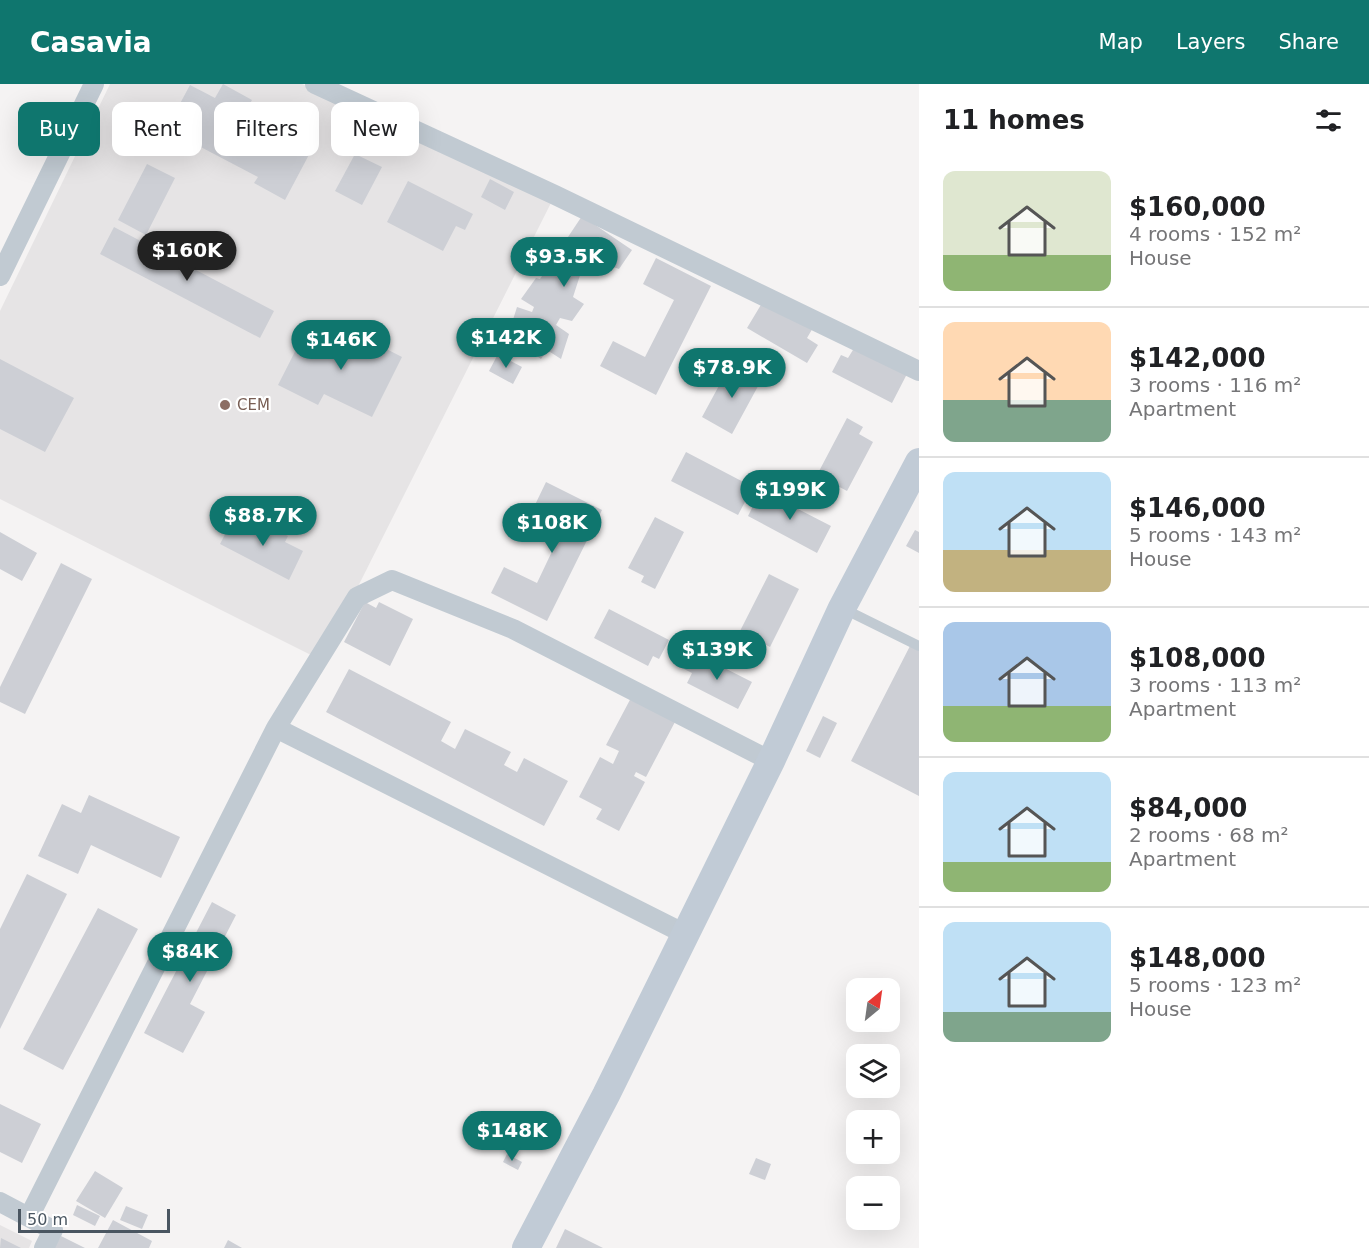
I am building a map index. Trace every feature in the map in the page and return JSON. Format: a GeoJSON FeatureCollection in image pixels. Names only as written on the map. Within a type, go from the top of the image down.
{"type":"FeatureCollection","features":[{"type":"Feature","properties":{"kind":"main road"},"geometry":{"type":"LineString","coordinates":[[526,1248],[606,1095],[771,761],[842,608],[919,462]]}},
{"type":"Feature","properties":{"kind":"street"},"geometry":{"type":"LineString","coordinates":[[0,276],[94,84]]}},
{"type":"Feature","properties":{"kind":"street"},"geometry":{"type":"LineString","coordinates":[[315,84],[555,195],[919,372]]}},
{"type":"Feature","properties":{"kind":"street"},"geometry":{"type":"LineString","coordinates":[[29,1217],[276,728],[357,597],[392,580],[513,629],[771,761]]}},
{"type":"Feature","properties":{"kind":"street"},"geometry":{"type":"LineString","coordinates":[[276,728],[685,934]]}},
{"type":"Feature","properties":{"kind":"street"},"geometry":{"type":"LineString","coordinates":[[0,1202],[53,1230],[44,1248]]}},
{"type":"Feature","properties":{"kind":"lane"},"geometry":{"type":"LineString","coordinates":[[842,608],[919,646]]}},
{"type":"Feature","properties":{"kind":"shaded area","name":"CEM"},"geometry":{"type":"Polygon","coordinates":[[[110,84],[302,84],[343,102],[331,102],[331,156],[419,156],[419,135],[555,195],[321,660],[0,499],[0,311],[75,156],[100,156],[100,105],[110,84]]]}},
{"type":"Feature","properties":{"kind":"shaded area"},"geometry":{"type":"Polygon","coordinates":[[[0,1225],[32,1241],[29,1248],[0,1248],[0,1225]]]}},
{"type":"Feature","properties":{"kind":"building"},"geometry":{"type":"Polygon","coordinates":[[[223,84],[252,100],[251,102],[214,102],[214,154],[202,148],[202,102],[181,102],[190,85],[215,98],[223,84]]]}},
{"type":"Feature","properties":{"kind":"building"},"geometry":{"type":"Polygon","coordinates":[[[218,156],[308,156],[285,200],[254,183],[258,177],[218,156]]]}},
{"type":"Feature","properties":{"kind":"building"},"geometry":{"type":"Polygon","coordinates":[[[354,156],[359,156],[382,167],[362,205],[335,191],[354,156]]]}},
{"type":"Feature","properties":{"kind":"building"},"geometry":{"type":"Polygon","coordinates":[[[147,164],[175,178],[146,235],[118,220],[147,164]]]}},
{"type":"Feature","properties":{"kind":"building"},"geometry":{"type":"Polygon","coordinates":[[[490,179],[514,192],[505,210],[481,197],[490,179]]]}},
{"type":"Feature","properties":{"kind":"building"},"geometry":{"type":"Polygon","coordinates":[[[408,181],[473,214],[465,230],[456,226],[443,251],[387,222],[408,181]]]}},
{"type":"Feature","properties":{"kind":"building"},"geometry":{"type":"Polygon","coordinates":[[[582,216],[632,250],[619,269],[588,258],[584,263],[573,297],[584,304],[572,321],[560,318],[556,325],[569,334],[561,359],[547,350],[541,359],[517,342],[520,333],[511,326],[517,307],[532,312],[534,307],[521,299],[536,278],[540,279],[582,216]]]}},
{"type":"Feature","properties":{"kind":"building"},"geometry":{"type":"Polygon","coordinates":[[[114,227],[274,311],[260,338],[100,254],[114,227]]]}},
{"type":"Feature","properties":{"kind":"building"},"geometry":{"type":"Polygon","coordinates":[[[656,258],[711,286],[656,395],[600,366],[613,341],[645,357],[674,300],[643,284],[656,258]]]}},
{"type":"Feature","properties":{"kind":"building"},"geometry":{"type":"Polygon","coordinates":[[[765,298],[814,326],[807,338],[818,345],[807,363],[747,328],[765,298]]]}},
{"type":"Feature","properties":{"kind":"building"},"geometry":{"type":"Polygon","coordinates":[[[307,328],[347,348],[355,333],[402,357],[372,417],[324,394],[318,405],[278,385],[307,328]]]}},
{"type":"Feature","properties":{"kind":"building"},"geometry":{"type":"Polygon","coordinates":[[[856,345],[908,372],[892,403],[832,372],[841,355],[848,358],[856,345]]]}},
{"type":"Feature","properties":{"kind":"building"},"geometry":{"type":"Polygon","coordinates":[[[498,354],[522,367],[513,384],[489,371],[498,354]]]}},
{"type":"Feature","properties":{"kind":"building"},"geometry":{"type":"Polygon","coordinates":[[[0,359],[74,398],[45,452],[0,429],[0,359]]]}},
{"type":"Feature","properties":{"kind":"building"},"geometry":{"type":"Polygon","coordinates":[[[744,367],[763,377],[732,434],[702,417],[728,369],[739,375],[744,367]]]}},
{"type":"Feature","properties":{"kind":"building"},"geometry":{"type":"Polygon","coordinates":[[[847,418],[863,427],[859,434],[873,442],[847,491],[817,475],[847,418]]]}},
{"type":"Feature","properties":{"kind":"building"},"geometry":{"type":"Polygon","coordinates":[[[686,452],[753,487],[738,515],[671,481],[686,452]]]}},
{"type":"Feature","properties":{"kind":"building"},"geometry":{"type":"Polygon","coordinates":[[[546,482],[602,510],[547,621],[491,593],[504,567],[537,583],[565,524],[533,509],[546,482]]]}},
{"type":"Feature","properties":{"kind":"building"},"geometry":{"type":"Polygon","coordinates":[[[761,490],[831,526],[817,553],[748,516],[761,490]]]}},
{"type":"Feature","properties":{"kind":"building"},"geometry":{"type":"Polygon","coordinates":[[[234,517],[252,526],[256,520],[288,536],[285,542],[303,551],[289,580],[220,544],[234,517]]]}},
{"type":"Feature","properties":{"kind":"building"},"geometry":{"type":"Polygon","coordinates":[[[655,517],[684,532],[655,589],[641,582],[644,576],[628,568],[655,517]]]}},
{"type":"Feature","properties":{"kind":"building"},"geometry":{"type":"Polygon","coordinates":[[[915,530],[919,532],[919,553],[906,546],[915,530]]]}},
{"type":"Feature","properties":{"kind":"building"},"geometry":{"type":"Polygon","coordinates":[[[0,532],[37,553],[22,581],[0,569],[0,532]]]}},
{"type":"Feature","properties":{"kind":"building"},"geometry":{"type":"Polygon","coordinates":[[[61,563],[92,579],[25,714],[0,702],[0,687],[61,563]]]}},
{"type":"Feature","properties":{"kind":"building"},"geometry":{"type":"Polygon","coordinates":[[[769,574],[799,589],[770,647],[740,631],[769,574]]]}},
{"type":"Feature","properties":{"kind":"building"},"geometry":{"type":"Polygon","coordinates":[[[365,602],[376,608],[379,602],[413,619],[390,666],[344,642],[365,602]]]}},
{"type":"Feature","properties":{"kind":"building"},"geometry":{"type":"Polygon","coordinates":[[[609,609],[669,640],[659,659],[653,656],[648,666],[594,638],[609,609]]]}},
{"type":"Feature","properties":{"kind":"building"},"geometry":{"type":"Polygon","coordinates":[[[910,646],[919,651],[919,796],[851,761],[910,646]]]}},
{"type":"Feature","properties":{"kind":"building"},"geometry":{"type":"Polygon","coordinates":[[[693,652],[752,682],[738,709],[687,683],[692,673],[684,669],[693,652]]]}},
{"type":"Feature","properties":{"kind":"building"},"geometry":{"type":"Polygon","coordinates":[[[349,669],[451,722],[441,741],[455,749],[465,729],[511,752],[504,765],[517,772],[524,758],[568,781],[544,826],[326,712],[349,669]]]}},
{"type":"Feature","properties":{"kind":"building"},"geometry":{"type":"Polygon","coordinates":[[[632,696],[676,720],[646,777],[636,772],[634,776],[645,782],[619,831],[596,819],[602,809],[579,797],[600,757],[613,764],[619,751],[606,745],[632,696]]]}},
{"type":"Feature","properties":{"kind":"building"},"geometry":{"type":"Polygon","coordinates":[[[823,716],[837,723],[820,758],[806,751],[823,716]]]}},
{"type":"Feature","properties":{"kind":"building"},"geometry":{"type":"Polygon","coordinates":[[[89,795],[180,837],[161,878],[91,845],[78,874],[38,856],[62,804],[81,813],[89,795]]]}},
{"type":"Feature","properties":{"kind":"building"},"geometry":{"type":"Polygon","coordinates":[[[27,874],[67,894],[0,1029],[0,929],[27,874]]]}},
{"type":"Feature","properties":{"kind":"building"},"geometry":{"type":"Polygon","coordinates":[[[212,902],[236,915],[190,1004],[205,1012],[183,1053],[144,1033],[212,902]]]}},
{"type":"Feature","properties":{"kind":"building"},"geometry":{"type":"Polygon","coordinates":[[[98,908],[138,929],[63,1070],[23,1049],[98,908]]]}},
{"type":"Feature","properties":{"kind":"building"},"geometry":{"type":"Polygon","coordinates":[[[0,1104],[41,1124],[22,1163],[0,1152],[0,1104]]]}},
{"type":"Feature","properties":{"kind":"building"},"geometry":{"type":"Polygon","coordinates":[[[507,1154],[522,1162],[518,1170],[503,1162],[507,1154]]]}},
{"type":"Feature","properties":{"kind":"building"},"geometry":{"type":"Polygon","coordinates":[[[756,1158],[771,1164],[765,1180],[749,1174],[756,1158]]]}},
{"type":"Feature","properties":{"kind":"building"},"geometry":{"type":"Polygon","coordinates":[[[95,1171],[123,1188],[105,1218],[76,1201],[95,1171]]]}},
{"type":"Feature","properties":{"kind":"building"},"geometry":{"type":"Polygon","coordinates":[[[77,1205],[100,1216],[95,1226],[73,1215],[77,1205]]]}},
{"type":"Feature","properties":{"kind":"building"},"geometry":{"type":"Polygon","coordinates":[[[126,1206],[148,1215],[142,1229],[120,1220],[126,1206]]]}},
{"type":"Feature","properties":{"kind":"building"},"geometry":{"type":"Polygon","coordinates":[[[113,1220],[152,1241],[149,1248],[98,1248],[113,1220]]]}},
{"type":"Feature","properties":{"kind":"building"},"geometry":{"type":"Polygon","coordinates":[[[565,1229],[603,1248],[556,1248],[565,1229]]]}},
{"type":"Feature","properties":{"kind":"building"},"geometry":{"type":"Polygon","coordinates":[[[61,1236],[85,1248],[54,1248],[61,1236]]]}},
{"type":"Feature","properties":{"kind":"building"},"geometry":{"type":"Polygon","coordinates":[[[1,1238],[21,1248],[0,1248],[1,1238]]]}},
{"type":"Feature","properties":{"kind":"building"},"geometry":{"type":"Polygon","coordinates":[[[228,1240],[242,1248],[224,1248],[228,1240]]]}},
{"type":"Feature","properties":{"kind":"place","name":"CEM"},"geometry":{"type":"Point","coordinates":[225,405]}}]}
